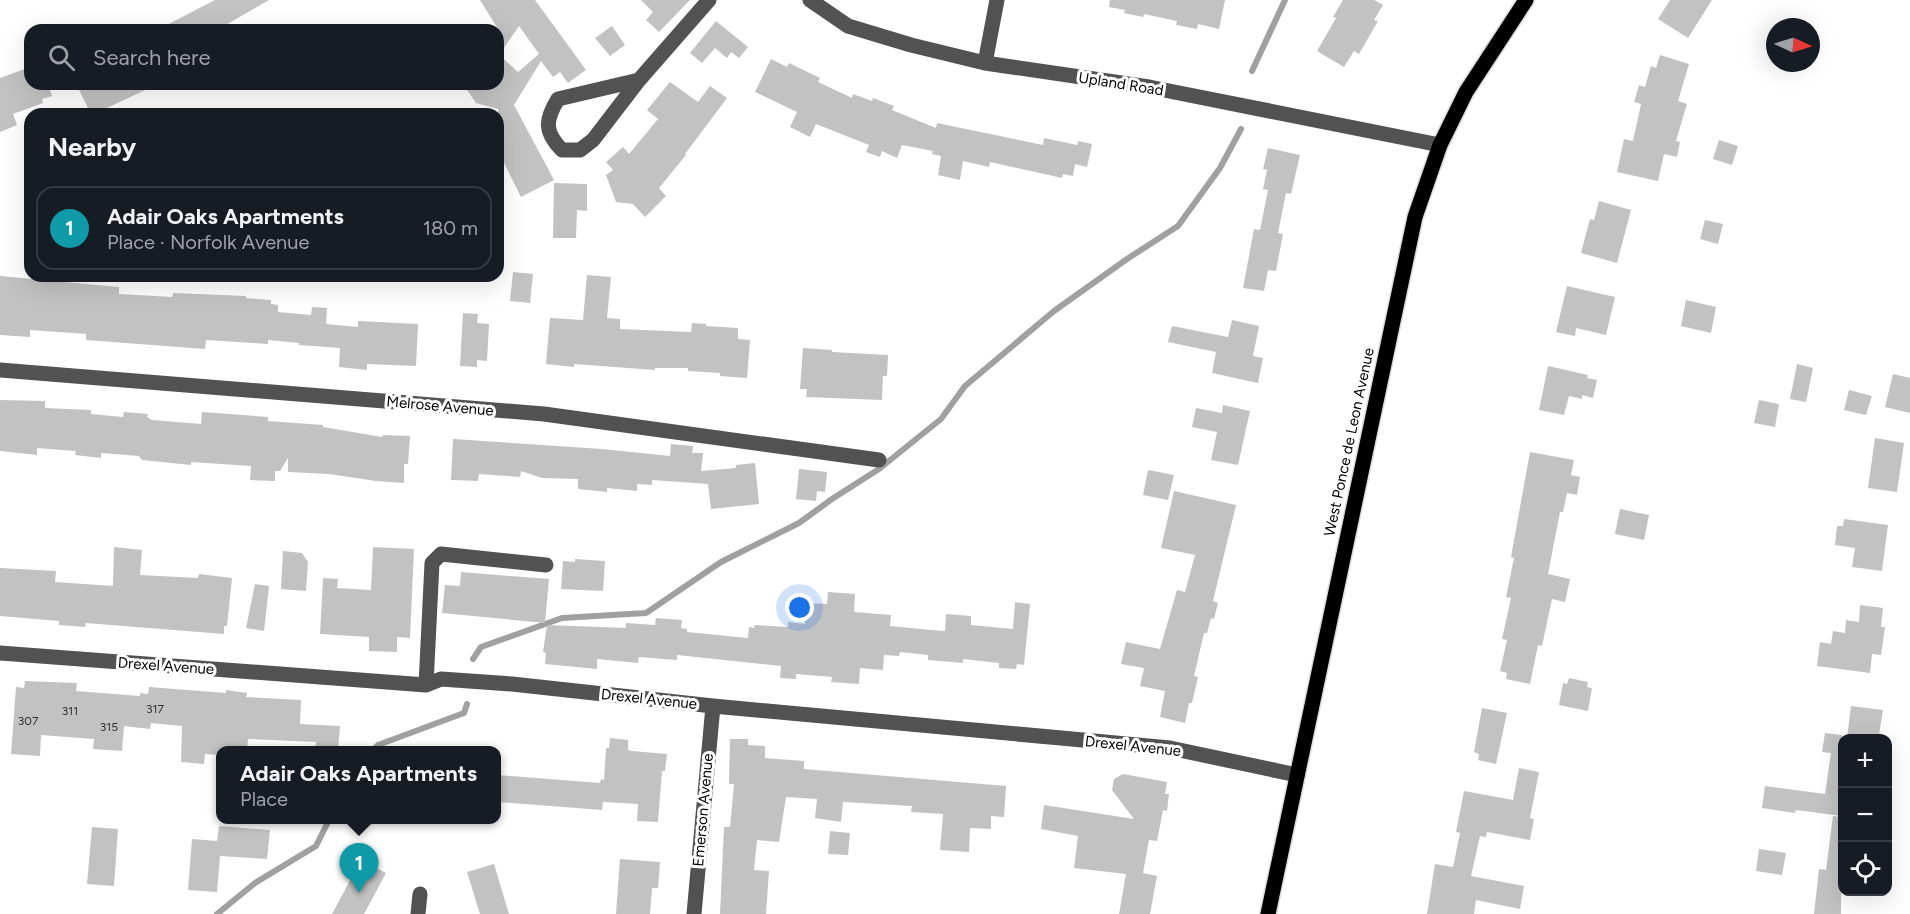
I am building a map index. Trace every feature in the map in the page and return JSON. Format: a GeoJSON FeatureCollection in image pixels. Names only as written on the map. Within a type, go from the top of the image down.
{"type":"FeatureCollection","features":[{"type":"Feature","properties":{"kind":"main road","name":"West Ponce de Leon Avenue"},"geometry":{"type":"LineString","coordinates":[[1268,914],[1415,217],[1440,145],[1471,83],[1526,0]]}},
{"type":"Feature","properties":{"kind":"street"},"geometry":{"type":"LineString","coordinates":[[639,80],[558,99],[550,111],[547,127],[555,142],[562,150],[580,150],[593,140],[639,80],[709,0]]}},
{"type":"Feature","properties":{"kind":"street","name":"Upland Road"},"geometry":{"type":"LineString","coordinates":[[810,0],[848,26],[911,45],[985,63],[1149,87],[1440,145]]}},
{"type":"Feature","properties":{"kind":"street"},"geometry":{"type":"LineString","coordinates":[[985,63],[997,0]]}},
{"type":"Feature","properties":{"kind":"street","name":"Melrose Avenue"},"geometry":{"type":"LineString","coordinates":[[0,370],[544,414],[879,460]]}},
{"type":"Feature","properties":{"kind":"street"},"geometry":{"type":"LineString","coordinates":[[426,685],[432,562],[441,554],[546,565]]}},
{"type":"Feature","properties":{"kind":"street","name":"Drexel Avenue"},"geometry":{"type":"LineString","coordinates":[[0,653],[426,685],[441,679],[512,684],[713,706],[1170,748],[1297,775]]}},
{"type":"Feature","properties":{"kind":"street","name":"Emerson Avenue"},"geometry":{"type":"LineString","coordinates":[[694,914],[713,706]]}},
{"type":"Feature","properties":{"kind":"street"},"geometry":{"type":"LineString","coordinates":[[418,914],[420,894]]}},
{"type":"Feature","properties":{"kind":"building"},"geometry":{"type":"Polygon","coordinates":[[[215,0],[269,0],[227,24],[169,24],[215,0]]]}},
{"type":"Feature","properties":{"kind":"building"},"geometry":{"type":"Polygon","coordinates":[[[480,0],[535,0],[586,70],[568,83],[560,72],[553,77],[541,61],[514,105],[554,180],[521,197],[504,163],[504,108],[476,103],[467,90],[504,90],[504,59],[518,72],[539,54],[519,26],[504,48],[504,24],[495,24],[480,0]]]}},
{"type":"Feature","properties":{"kind":"building"},"geometry":{"type":"Polygon","coordinates":[[[641,0],[690,0],[659,32],[646,20],[653,12],[641,0]]]}},
{"type":"Feature","properties":{"kind":"building"},"geometry":{"type":"Polygon","coordinates":[[[1110,0],[1225,0],[1219,29],[1198,24],[1197,29],[1176,25],[1177,21],[1144,14],[1143,17],[1124,13],[1125,10],[1109,7],[1110,0]]]}},
{"type":"Feature","properties":{"kind":"building"},"geometry":{"type":"Polygon","coordinates":[[[1343,0],[1374,0],[1383,5],[1374,20],[1378,21],[1359,54],[1354,51],[1344,67],[1317,51],[1336,18],[1333,17],[1343,0]]]}},
{"type":"Feature","properties":{"kind":"building"},"geometry":{"type":"Polygon","coordinates":[[[1670,0],[1712,0],[1688,38],[1658,19],[1670,0]]]}},
{"type":"Feature","properties":{"kind":"building"},"geometry":{"type":"Polygon","coordinates":[[[716,21],[748,47],[739,58],[731,52],[727,58],[715,48],[702,63],[690,53],[716,21]]]}},
{"type":"Feature","properties":{"kind":"building"},"geometry":{"type":"Polygon","coordinates":[[[612,26],[625,45],[610,56],[595,38],[612,26]]]}},
{"type":"Feature","properties":{"kind":"building"},"geometry":{"type":"Polygon","coordinates":[[[1660,55],[1689,64],[1678,101],[1687,104],[1676,141],[1680,142],[1677,157],[1664,154],[1658,181],[1617,172],[1624,139],[1633,141],[1641,104],[1634,102],[1639,85],[1645,87],[1651,66],[1656,68],[1660,55]]]}},
{"type":"Feature","properties":{"kind":"building"},"geometry":{"type":"Polygon","coordinates":[[[771,59],[787,67],[789,63],[820,78],[818,82],[852,98],[853,94],[872,101],[873,98],[894,106],[892,110],[936,128],[937,123],[1043,145],[1044,138],[1077,145],[1078,141],[1092,144],[1087,167],[1075,164],[1073,176],[1063,174],[1062,178],[990,162],[989,167],[963,161],[960,180],[938,175],[941,156],[932,154],[933,151],[902,145],[897,158],[882,151],[880,157],[866,152],[869,145],[816,124],[810,137],[790,127],[797,112],[755,92],[771,59]]]}},
{"type":"Feature","properties":{"kind":"building"},"geometry":{"type":"Polygon","coordinates":[[[24,69],[24,90],[50,90],[52,96],[42,99],[43,103],[24,108],[13,114],[17,125],[0,132],[0,78],[24,69]]]}},
{"type":"Feature","properties":{"kind":"building"},"geometry":{"type":"Polygon","coordinates":[[[670,82],[698,102],[710,86],[727,98],[659,188],[666,196],[645,217],[633,204],[616,202],[606,175],[613,170],[606,162],[623,147],[629,154],[658,119],[647,110],[670,82]]]}},
{"type":"Feature","properties":{"kind":"building"},"geometry":{"type":"Polygon","coordinates":[[[79,90],[145,90],[107,108],[88,108],[79,90]]]}},
{"type":"Feature","properties":{"kind":"building"},"geometry":{"type":"Polygon","coordinates":[[[1719,140],[1738,146],[1732,165],[1713,159],[1719,140]]]}},
{"type":"Feature","properties":{"kind":"building"},"geometry":{"type":"Polygon","coordinates":[[[1268,148],[1300,155],[1291,194],[1286,193],[1278,233],[1283,234],[1276,271],[1268,270],[1264,291],[1243,288],[1254,229],[1260,230],[1268,190],[1263,189],[1267,170],[1263,169],[1268,148]]]}},
{"type":"Feature","properties":{"kind":"building"},"geometry":{"type":"Polygon","coordinates":[[[554,183],[587,184],[587,211],[577,210],[576,238],[553,238],[554,183]]]}},
{"type":"Feature","properties":{"kind":"building"},"geometry":{"type":"Polygon","coordinates":[[[1599,201],[1631,210],[1617,263],[1581,253],[1590,219],[1594,220],[1599,201]]]}},
{"type":"Feature","properties":{"kind":"building"},"geometry":{"type":"Polygon","coordinates":[[[1705,220],[1723,224],[1718,244],[1700,239],[1705,220]]]}},
{"type":"Feature","properties":{"kind":"building"},"geometry":{"type":"Polygon","coordinates":[[[513,272],[533,274],[530,303],[510,301],[513,272]]]}},
{"type":"Feature","properties":{"kind":"building"},"geometry":{"type":"Polygon","coordinates":[[[587,275],[611,277],[607,318],[620,319],[620,329],[691,332],[692,323],[738,328],[738,339],[750,340],[747,378],[688,371],[688,368],[655,368],[655,370],[546,364],[550,318],[583,320],[587,275]]]}},
{"type":"Feature","properties":{"kind":"building"},"geometry":{"type":"Polygon","coordinates":[[[0,276],[24,278],[24,282],[65,282],[119,287],[119,294],[172,297],[173,293],[246,296],[246,298],[271,300],[271,304],[278,305],[278,312],[311,315],[312,307],[327,308],[326,324],[358,327],[358,321],[418,324],[416,366],[367,364],[367,370],[339,367],[340,348],[268,340],[268,344],[206,340],[205,349],[86,340],[86,334],[30,330],[30,337],[0,335],[0,276]]]}},
{"type":"Feature","properties":{"kind":"building"},"geometry":{"type":"Polygon","coordinates":[[[1567,286],[1615,297],[1606,335],[1576,328],[1575,336],[1556,332],[1567,286]]]}},
{"type":"Feature","properties":{"kind":"building"},"geometry":{"type":"Polygon","coordinates":[[[1686,300],[1716,307],[1711,333],[1681,326],[1686,300]]]}},
{"type":"Feature","properties":{"kind":"building"},"geometry":{"type":"Polygon","coordinates":[[[463,313],[478,314],[477,323],[489,324],[487,361],[477,360],[477,367],[460,366],[463,313]]]}},
{"type":"Feature","properties":{"kind":"building"},"geometry":{"type":"Polygon","coordinates":[[[1232,320],[1259,326],[1253,356],[1263,358],[1258,383],[1212,373],[1216,352],[1168,342],[1172,326],[1228,337],[1232,320]]]}},
{"type":"Feature","properties":{"kind":"building"},"geometry":{"type":"Polygon","coordinates":[[[803,348],[888,355],[887,376],[883,376],[882,400],[806,397],[807,389],[800,389],[803,348]]]}},
{"type":"Feature","properties":{"kind":"building"},"geometry":{"type":"Polygon","coordinates":[[[1797,364],[1813,368],[1806,402],[1790,399],[1797,364]]]}},
{"type":"Feature","properties":{"kind":"building"},"geometry":{"type":"Polygon","coordinates":[[[1548,366],[1588,375],[1587,378],[1597,380],[1593,398],[1582,395],[1582,399],[1569,396],[1564,415],[1539,410],[1548,366]]]}},
{"type":"Feature","properties":{"kind":"building"},"geometry":{"type":"Polygon","coordinates":[[[1893,374],[1910,378],[1910,413],[1885,407],[1893,374]]]}},
{"type":"Feature","properties":{"kind":"building"},"geometry":{"type":"Polygon","coordinates":[[[1849,390],[1872,396],[1866,415],[1844,410],[1849,390]]]}},
{"type":"Feature","properties":{"kind":"building"},"geometry":{"type":"Polygon","coordinates":[[[0,400],[45,401],[45,408],[91,410],[91,414],[123,417],[124,412],[148,414],[147,417],[152,420],[201,424],[202,412],[268,417],[268,421],[323,425],[323,427],[382,437],[383,435],[410,436],[408,464],[404,464],[404,483],[329,474],[288,472],[288,458],[280,471],[275,471],[275,481],[250,480],[251,466],[191,462],[191,465],[142,460],[139,456],[101,453],[101,458],[75,455],[76,451],[37,448],[37,455],[0,451],[0,400]]]}},
{"type":"Feature","properties":{"kind":"building"},"geometry":{"type":"Polygon","coordinates":[[[1759,400],[1779,404],[1775,427],[1754,423],[1759,400]]]}},
{"type":"Feature","properties":{"kind":"building"},"geometry":{"type":"Polygon","coordinates":[[[1223,405],[1250,411],[1238,465],[1211,460],[1217,432],[1192,427],[1196,408],[1222,413],[1223,405]]]}},
{"type":"Feature","properties":{"kind":"building"},"geometry":{"type":"Polygon","coordinates":[[[1875,438],[1904,443],[1897,492],[1868,488],[1875,438]]]}},
{"type":"Feature","properties":{"kind":"building"},"geometry":{"type":"Polygon","coordinates":[[[453,439],[670,456],[671,444],[693,446],[692,453],[703,453],[701,471],[736,468],[736,465],[755,463],[759,504],[711,509],[708,484],[652,480],[652,485],[637,484],[637,491],[607,488],[607,492],[578,489],[578,479],[542,478],[521,471],[520,477],[479,474],[478,481],[451,480],[453,439]]]}},
{"type":"Feature","properties":{"kind":"building"},"geometry":{"type":"Polygon","coordinates":[[[1530,452],[1574,460],[1571,475],[1580,477],[1577,495],[1567,493],[1563,512],[1560,512],[1548,574],[1570,579],[1565,602],[1552,599],[1542,646],[1538,645],[1530,684],[1506,679],[1507,673],[1500,671],[1507,640],[1502,639],[1511,598],[1506,597],[1514,558],[1511,557],[1530,452]]]}},
{"type":"Feature","properties":{"kind":"building"},"geometry":{"type":"Polygon","coordinates":[[[799,469],[827,472],[825,492],[817,491],[816,501],[796,499],[799,469]]]}},
{"type":"Feature","properties":{"kind":"building"},"geometry":{"type":"Polygon","coordinates":[[[1148,470],[1174,475],[1168,500],[1143,495],[1148,470]]]}},
{"type":"Feature","properties":{"kind":"building"},"geometry":{"type":"Polygon","coordinates":[[[1174,491],[1236,505],[1213,601],[1218,603],[1214,619],[1211,618],[1207,633],[1204,633],[1194,676],[1198,677],[1185,723],[1160,717],[1165,691],[1140,686],[1144,668],[1121,664],[1126,642],[1160,649],[1177,590],[1185,592],[1195,555],[1161,548],[1174,491]]]}},
{"type":"Feature","properties":{"kind":"building"},"geometry":{"type":"Polygon","coordinates":[[[1620,509],[1649,515],[1644,540],[1615,534],[1620,509]]]}},
{"type":"Feature","properties":{"kind":"building"},"geometry":{"type":"Polygon","coordinates":[[[1844,519],[1888,525],[1882,571],[1852,567],[1855,548],[1835,545],[1837,526],[1843,526],[1844,519]]]}},
{"type":"Feature","properties":{"kind":"building"},"geometry":{"type":"Polygon","coordinates":[[[114,547],[142,550],[140,575],[198,578],[199,574],[232,578],[227,626],[224,626],[224,634],[86,623],[85,627],[59,625],[59,621],[0,616],[0,568],[56,571],[55,582],[113,586],[114,547]]]}},
{"type":"Feature","properties":{"kind":"building"},"geometry":{"type":"Polygon","coordinates":[[[373,547],[414,549],[410,638],[397,637],[397,652],[369,651],[369,637],[320,634],[323,578],[338,579],[337,588],[371,590],[373,547]]]}},
{"type":"Feature","properties":{"kind":"building"},"geometry":{"type":"Polygon","coordinates":[[[283,551],[302,553],[308,562],[306,591],[281,589],[283,551]]]}},
{"type":"Feature","properties":{"kind":"building"},"geometry":{"type":"Polygon","coordinates":[[[575,559],[605,561],[603,591],[561,589],[563,561],[575,562],[575,559]]]}},
{"type":"Feature","properties":{"kind":"building"},"geometry":{"type":"Polygon","coordinates":[[[461,572],[549,579],[545,623],[442,613],[445,585],[460,586],[461,572]]]}},
{"type":"Feature","properties":{"kind":"building"},"geometry":{"type":"Polygon","coordinates":[[[255,584],[269,586],[264,631],[246,628],[255,584]]]}},
{"type":"Feature","properties":{"kind":"building"},"geometry":{"type":"Polygon","coordinates":[[[828,592],[855,594],[854,612],[891,615],[890,626],[945,631],[946,614],[971,616],[971,625],[1013,629],[1015,602],[1030,604],[1024,665],[1017,664],[1016,669],[999,668],[999,663],[963,659],[963,663],[928,660],[928,655],[900,652],[899,656],[884,655],[883,670],[860,668],[859,684],[831,682],[832,677],[796,674],[796,679],[780,678],[781,666],[677,655],[677,660],[639,657],[638,663],[597,659],[597,669],[545,664],[546,653],[543,652],[547,625],[626,628],[626,623],[655,625],[656,618],[682,620],[681,628],[687,629],[687,632],[748,638],[749,627],[754,628],[755,625],[788,627],[788,622],[805,624],[805,603],[827,604],[828,592]]]}},
{"type":"Feature","properties":{"kind":"building"},"geometry":{"type":"Polygon","coordinates":[[[1860,605],[1883,608],[1881,627],[1885,627],[1881,655],[1872,654],[1870,673],[1817,666],[1820,642],[1831,644],[1833,631],[1845,633],[1846,620],[1859,622],[1860,605]]]}},
{"type":"Feature","properties":{"kind":"building"},"geometry":{"type":"Polygon","coordinates":[[[1569,678],[1588,682],[1587,687],[1592,688],[1588,711],[1559,705],[1563,683],[1567,684],[1569,678]]]}},
{"type":"Feature","properties":{"kind":"building"},"geometry":{"type":"Polygon","coordinates":[[[25,681],[77,683],[76,691],[140,696],[140,693],[148,694],[149,687],[226,693],[226,690],[247,693],[246,697],[301,700],[300,724],[340,726],[338,746],[316,746],[316,742],[248,739],[247,746],[216,746],[216,755],[205,754],[204,764],[181,762],[182,726],[151,723],[150,729],[124,726],[122,751],[93,749],[94,739],[41,735],[40,756],[11,754],[16,687],[24,688],[25,681]]]}},
{"type":"Feature","properties":{"kind":"building"},"geometry":{"type":"Polygon","coordinates":[[[1851,706],[1883,710],[1879,734],[1848,734],[1851,706]]]}},
{"type":"Feature","properties":{"kind":"building"},"geometry":{"type":"Polygon","coordinates":[[[1482,708],[1507,713],[1496,764],[1478,760],[1479,754],[1474,752],[1482,708]]]}},
{"type":"Feature","properties":{"kind":"building"},"geometry":{"type":"Polygon","coordinates":[[[1825,733],[1838,735],[1838,815],[1762,808],[1765,786],[1825,794],[1831,753],[1822,752],[1825,733]]]}},
{"type":"Feature","properties":{"kind":"building"},"geometry":{"type":"Polygon","coordinates":[[[610,738],[628,740],[628,750],[667,754],[665,771],[662,771],[658,822],[637,821],[638,804],[603,802],[602,810],[501,802],[501,775],[600,783],[601,779],[604,780],[606,748],[609,748],[610,738]]]}},
{"type":"Feature","properties":{"kind":"building"},"geometry":{"type":"Polygon","coordinates":[[[730,739],[748,739],[748,745],[765,746],[765,758],[804,761],[804,769],[1006,786],[1004,817],[991,816],[991,829],[970,828],[969,852],[940,850],[943,814],[911,812],[912,806],[843,802],[841,822],[815,818],[817,799],[786,797],[779,842],[757,840],[754,870],[769,871],[766,914],[720,914],[724,827],[730,827],[734,784],[729,784],[730,739]]]}},
{"type":"Feature","properties":{"kind":"building"},"geometry":{"type":"Polygon","coordinates":[[[1519,768],[1539,772],[1530,818],[1534,819],[1530,840],[1487,832],[1486,837],[1480,836],[1471,876],[1524,886],[1520,909],[1476,900],[1474,914],[1427,914],[1435,864],[1453,867],[1460,833],[1456,832],[1464,791],[1513,800],[1519,768]]]}},
{"type":"Feature","properties":{"kind":"building"},"geometry":{"type":"Polygon","coordinates":[[[1123,774],[1167,782],[1165,794],[1169,794],[1167,811],[1163,810],[1157,841],[1149,840],[1143,873],[1157,876],[1150,914],[1119,914],[1126,874],[1074,868],[1078,836],[1041,829],[1044,805],[1134,819],[1112,790],[1114,779],[1123,774]]]}},
{"type":"Feature","properties":{"kind":"building"},"geometry":{"type":"Polygon","coordinates":[[[1833,816],[1838,817],[1838,896],[1841,896],[1841,914],[1814,914],[1819,869],[1826,870],[1833,816]]]}},
{"type":"Feature","properties":{"kind":"building"},"geometry":{"type":"Polygon","coordinates":[[[219,826],[270,830],[267,859],[220,856],[217,892],[188,890],[192,839],[217,841],[219,826]]]}},
{"type":"Feature","properties":{"kind":"building"},"geometry":{"type":"Polygon","coordinates":[[[92,827],[118,829],[114,886],[87,884],[92,827]]]}},
{"type":"Feature","properties":{"kind":"building"},"geometry":{"type":"Polygon","coordinates":[[[830,831],[850,833],[848,855],[828,854],[830,831]]]}},
{"type":"Feature","properties":{"kind":"building"},"geometry":{"type":"Polygon","coordinates":[[[1759,849],[1786,853],[1782,875],[1756,871],[1759,849]]]}},
{"type":"Feature","properties":{"kind":"building"},"geometry":{"type":"Polygon","coordinates":[[[620,859],[660,862],[658,888],[652,888],[650,914],[616,914],[620,859]]]}},
{"type":"Feature","properties":{"kind":"building"},"geometry":{"type":"Polygon","coordinates":[[[361,860],[386,873],[364,914],[332,914],[361,860]]]}},
{"type":"Feature","properties":{"kind":"building"},"geometry":{"type":"Polygon","coordinates":[[[494,864],[509,914],[480,914],[467,872],[494,864]]]}},
{"type":"Feature","properties":{"kind":"waterway"},"geometry":{"type":"LineString","coordinates":[[1252,71],[1285,0]]}},
{"type":"Feature","properties":{"kind":"waterway"},"geometry":{"type":"LineString","coordinates":[[473,659],[481,647],[562,618],[646,613],[721,562],[799,523],[879,469],[941,419],[965,386],[1054,311],[1178,226],[1220,168],[1241,129]]}},
{"type":"Feature","properties":{"kind":"waterway"},"geometry":{"type":"LineString","coordinates":[[377,746],[464,713],[467,704]]}},
{"type":"Feature","properties":{"kind":"waterway"},"geometry":{"type":"LineString","coordinates":[[217,914],[255,883],[316,846],[327,824]]}},
{"type":"Feature","properties":{"kind":"place","name":"Adair Oaks Apartments"},"geometry":{"type":"Point","coordinates":[359,893]}}]}
